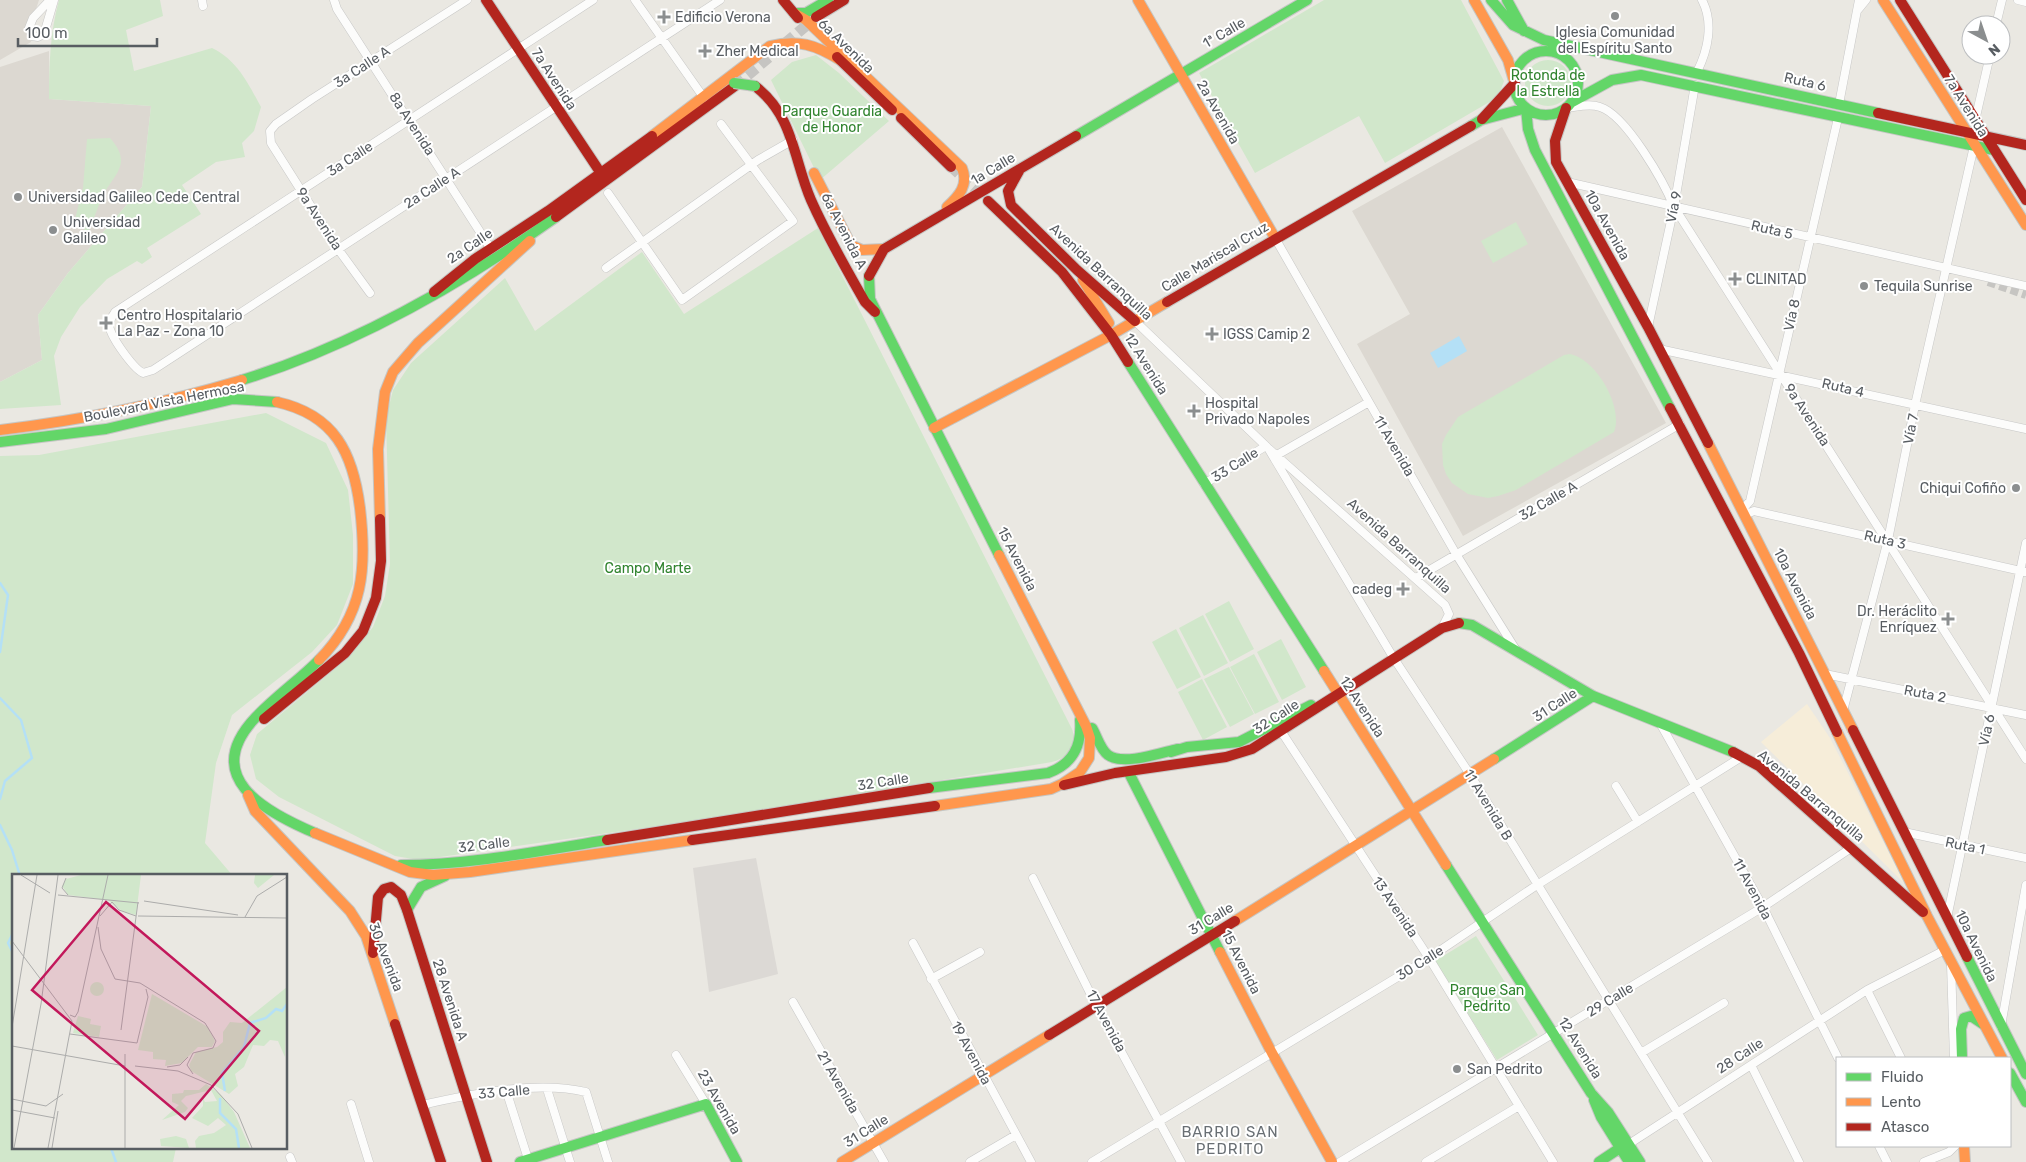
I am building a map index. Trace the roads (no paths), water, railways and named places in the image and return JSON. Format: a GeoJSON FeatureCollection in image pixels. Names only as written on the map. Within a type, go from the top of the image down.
{"type":"FeatureCollection","features":[{"type":"Feature","properties":{"kind":"main road","name":"7a Avenida"},"geometry":{"type":"LineString","coordinates":[[486,0],[555,107],[600,172]]}},
{"type":"Feature","properties":{"kind":"main road","name":"6a Avenida"},"geometry":{"type":"LineString","coordinates":[[783,0],[840,60],[892,110]]}},
{"type":"Feature","properties":{"kind":"main road"},"geometry":{"type":"LineString","coordinates":[[794,13],[806,13],[828,0]]}},
{"type":"Feature","properties":{"kind":"main road"},"geometry":{"type":"LineString","coordinates":[[816,17],[844,0]]}},
{"type":"Feature","properties":{"kind":"main road","name":"2a Avenida"},"geometry":{"type":"LineString","coordinates":[[1138,0],[1275,238]]}},
{"type":"Feature","properties":{"kind":"main road","name":"1ª Calle"},"geometry":{"type":"LineString","coordinates":[[1181,74],[1307,0]]}},
{"type":"Feature","properties":{"kind":"main road"},"geometry":{"type":"LineString","coordinates":[[1474,0],[1508,60],[1516,92],[1526,108],[1541,115],[1550,115],[1569,105],[1576,94],[1577,76],[1568,60],[1544,40],[1513,25],[1490,0]]}},
{"type":"Feature","properties":{"kind":"main road"},"geometry":{"type":"LineString","coordinates":[[1507,0],[1524,31]]}},
{"type":"Feature","properties":{"kind":"main road","name":"7a Avenida"},"geometry":{"type":"LineString","coordinates":[[1883,0],[2026,226]]}},
{"type":"Feature","properties":{"kind":"main road","name":"7a Avenida"},"geometry":{"type":"LineString","coordinates":[[1900,0],[2026,200]]}},
{"type":"Feature","properties":{"kind":"main road"},"geometry":{"type":"LineString","coordinates":[[794,13],[806,20],[962,168],[965,175],[964,187],[936,217]]}},
{"type":"Feature","properties":{"kind":"main road","name":"Ruta 6"},"geometry":{"type":"LineString","coordinates":[[1544,40],[2026,145]]}},
{"type":"Feature","properties":{"kind":"main road","name":"2a Calle"},"geometry":{"type":"LineString","coordinates":[[428,297],[453,274],[492,249],[704,98],[770,46],[783,42],[814,44],[840,60]]}},
{"type":"Feature","properties":{"kind":"main road"},"geometry":{"type":"LineString","coordinates":[[1515,83],[1519,68],[1530,56],[1545,52],[1560,55],[1578,47]]}},
{"type":"Feature","properties":{"kind":"main road","name":"1a Calle"},"geometry":{"type":"LineString","coordinates":[[879,317],[869,294],[868,279],[872,266],[884,249],[1181,74]]}},
{"type":"Feature","properties":{"kind":"main road","name":"Ruta 6"},"geometry":{"type":"LineString","coordinates":[[1569,105],[1601,84],[1628,76],[1641,75],[1994,150]]}},
{"type":"Feature","properties":{"kind":"main road","name":"Calle Mariscal Cruz"},"geometry":{"type":"LineString","coordinates":[[1481,120],[1515,83]]}},
{"type":"Feature","properties":{"kind":"main road","name":"2a Calle"},"geometry":{"type":"LineString","coordinates":[[428,297],[474,272],[555,218],[734,85]]}},
{"type":"Feature","properties":{"kind":"main road","name":"6a Avenida A"},"geometry":{"type":"LineString","coordinates":[[713,91],[734,85],[755,86],[770,97],[793,140],[810,196],[865,302],[879,317],[934,428]]}},
{"type":"Feature","properties":{"kind":"main road","name":"10a Avenida"},"geometry":{"type":"LineString","coordinates":[[1569,105],[1556,131],[1554,154],[1567,182],[1648,327],[2026,1074]]}},
{"type":"Feature","properties":{"kind":"main road","name":"Calle Mariscal Cruz"},"geometry":{"type":"LineString","coordinates":[[934,428],[1111,335],[1481,120],[1526,108]]}},
{"type":"Feature","properties":{"kind":"main road","name":"10a Avenida"},"geometry":{"type":"LineString","coordinates":[[1526,108],[1528,129],[1556,190],[1680,424],[1835,726],[1950,962],[2001,1057]]}},
{"type":"Feature","properties":{"kind":"main road"},"geometry":{"type":"LineString","coordinates":[[1500,115],[1516,117],[1528,129]]}},
{"type":"Feature","properties":{"kind":"main road"},"geometry":{"type":"LineString","coordinates":[[901,118],[951,166]]}},
{"type":"Feature","properties":{"kind":"main road","name":"Avenida Barranquilla"},"geometry":{"type":"LineString","coordinates":[[1019,170],[1009,188],[1008,196],[1011,205],[1077,270],[1134,321]]}},
{"type":"Feature","properties":{"kind":"main road"},"geometry":{"type":"LineString","coordinates":[[814,173],[851,245],[862,250],[884,249]]}},
{"type":"Feature","properties":{"kind":"main road"},"geometry":{"type":"LineString","coordinates":[[988,202],[1062,272],[1111,335]]}},
{"type":"Feature","properties":{"kind":"main road"},"geometry":{"type":"LineString","coordinates":[[244,731],[279,709],[345,653],[363,631],[376,598],[381,561],[378,449],[385,392],[393,372],[418,343],[555,218]]}},
{"type":"Feature","properties":{"kind":"main road"},"geometry":{"type":"LineString","coordinates":[[1077,270],[1108,319],[1111,335]]}},
{"type":"Feature","properties":{"kind":"main road","name":"Boulevard Vista Hermosa"},"geometry":{"type":"LineString","coordinates":[[0,430],[112,414],[206,390],[321,349],[369,328],[428,297]]}},
{"type":"Feature","properties":{"kind":"main road","name":"12 Avenida"},"geometry":{"type":"LineString","coordinates":[[1111,335],[1591,1093],[1601,1117],[1624,1146],[1640,1162]]}},
{"type":"Feature","properties":{"kind":"main road","name":"Boulevard Vista Hermosa"},"geometry":{"type":"LineString","coordinates":[[0,442],[106,429],[226,401],[248,398],[286,402],[316,417],[334,434],[351,464],[365,537],[364,576],[356,605],[339,635],[319,662],[244,731]]}},
{"type":"Feature","properties":{"kind":"main road"},"geometry":{"type":"LineString","coordinates":[[1680,424],[1690,423],[1695,428],[1729,494],[1737,500]]}},
{"type":"Feature","properties":{"kind":"main road","name":"15 Avenida"},"geometry":{"type":"LineString","coordinates":[[934,428],[1076,703]]}},
{"type":"Feature","properties":{"kind":"main road","name":"Avenida Barranquilla"},"geometry":{"type":"LineString","coordinates":[[1442,628],[1458,623],[1472,625],[1593,696],[1743,756],[1779,782],[1927,916]]}},
{"type":"Feature","properties":{"kind":"main road","name":"32 Calle"},"geometry":{"type":"LineString","coordinates":[[390,863],[405,872],[422,874],[457,873],[1051,788],[1115,774],[1237,754],[1252,749],[1393,657],[1442,628]]}},
{"type":"Feature","properties":{"kind":"main road","name":"32 Calle"},"geometry":{"type":"LineString","coordinates":[[1177,749],[1217,747],[1239,742],[1337,693]]}},
{"type":"Feature","properties":{"kind":"main road","name":"31 Calle"},"geometry":{"type":"LineString","coordinates":[[842,1162],[1355,848],[1471,776],[1593,696]]}},
{"type":"Feature","properties":{"kind":"main road"},"geometry":{"type":"LineString","coordinates":[[1076,703],[1105,752],[1115,760],[1177,749]]}},
{"type":"Feature","properties":{"kind":"main road","name":"32 Calle"},"geometry":{"type":"LineString","coordinates":[[1051,788],[1079,773],[1090,757],[1091,741],[1076,703]]}},
{"type":"Feature","properties":{"kind":"main road","name":"32 Calle"},"geometry":{"type":"LineString","coordinates":[[390,863],[424,865],[502,857],[968,782],[1048,773],[1064,766],[1078,749],[1081,733],[1076,703]]}},
{"type":"Feature","properties":{"kind":"main road"},"geometry":{"type":"LineString","coordinates":[[1835,726],[1849,723]]}},
{"type":"Feature","properties":{"kind":"main road","name":"30 Avenida"},"geometry":{"type":"LineString","coordinates":[[244,731],[236,747],[234,764],[238,781],[268,825],[359,922],[373,954],[441,1162]]}},
{"type":"Feature","properties":{"kind":"main road"},"geometry":{"type":"LineString","coordinates":[[1115,774],[1127,765],[1177,749]]}},
{"type":"Feature","properties":{"kind":"main road","name":"15 Avenida"},"geometry":{"type":"LineString","coordinates":[[1129,773],[1272,1053],[1332,1162]]}},
{"type":"Feature","properties":{"kind":"main road"},"geometry":{"type":"LineString","coordinates":[[248,795],[288,820],[390,863]]}},
{"type":"Feature","properties":{"kind":"main road"},"geometry":{"type":"LineString","coordinates":[[407,910],[415,893],[422,885],[457,873]]}},
{"type":"Feature","properties":{"kind":"main road","name":"28 Avenida A"},"geometry":{"type":"LineString","coordinates":[[373,954],[378,897],[381,892],[391,887],[401,895],[407,910],[487,1162]]}},
{"type":"Feature","properties":{"kind":"main road"},"geometry":{"type":"LineString","coordinates":[[1962,1057],[1961,1029],[1964,1018],[1971,1016],[1983,1024]]}},
{"type":"Feature","properties":{"kind":"main road"},"geometry":{"type":"LineString","coordinates":[[2011,1075],[2026,1102]]}},
{"type":"Feature","properties":{"kind":"main road"},"geometry":{"type":"LineString","coordinates":[[526,1161],[706,1104]]}},
{"type":"Feature","properties":{"kind":"main road","name":"23 Avenida"},"geometry":{"type":"LineString","coordinates":[[706,1104],[738,1162]]}},
{"type":"Feature","properties":{"kind":"main road","name":"12 Avenida"},"geometry":{"type":"LineString","coordinates":[[1624,1146],[1629,1162]]}},
{"type":"Feature","properties":{"kind":"main road","name":"28 Calle"},"geometry":{"type":"LineString","coordinates":[[1599,1162],[1624,1146]]}},
{"type":"Feature","properties":{"kind":"main road"},"geometry":{"type":"LineString","coordinates":[[1964,1147],[1965,1162]]}},
{"type":"Feature","properties":{"kind":"street"},"geometry":{"type":"LineString","coordinates":[[50,0],[30,23],[29,31],[32,36],[38,37],[44,34],[54,0]]}},
{"type":"Feature","properties":{"kind":"street","name":"8a Avenida"},"geometry":{"type":"LineString","coordinates":[[334,0],[337,9],[492,249]]}},
{"type":"Feature","properties":{"kind":"street","name":"3a Calle A"},"geometry":{"type":"LineString","coordinates":[[271,143],[270,131],[276,124],[468,0]]}},
{"type":"Feature","properties":{"kind":"street","name":"3a Calle"},"geometry":{"type":"LineString","coordinates":[[143,373],[135,368],[110,330],[109,321],[115,312],[593,0]]}},
{"type":"Feature","properties":{"kind":"street"},"geometry":{"type":"LineString","coordinates":[[635,0],[704,98]]}},
{"type":"Feature","properties":{"kind":"street","name":"2a Calle A"},"geometry":{"type":"LineString","coordinates":[[143,373],[153,370],[720,0]]}},
{"type":"Feature","properties":{"kind":"street"},"geometry":{"type":"LineString","coordinates":[[1697,72],[1706,52],[1709,16],[1702,0]]}},
{"type":"Feature","properties":{"kind":"street"},"geometry":{"type":"LineString","coordinates":[[1839,104],[1859,0]]}},
{"type":"Feature","properties":{"kind":"street"},"geometry":{"type":"LineString","coordinates":[[1857,11],[1866,0]]}},
{"type":"Feature","properties":{"kind":"street"},"geometry":{"type":"LineString","coordinates":[[1998,15],[2002,0]]}},
{"type":"Feature","properties":{"kind":"street"},"geometry":{"type":"LineString","coordinates":[[2018,0],[2026,2]]}},
{"type":"Feature","properties":{"kind":"street"},"geometry":{"type":"LineString","coordinates":[[1975,121],[1988,65]]}},
{"type":"Feature","properties":{"kind":"street","name":"Vía 9"},"geometry":{"type":"LineString","coordinates":[[1648,327],[1674,207],[1695,85]]}},
{"type":"Feature","properties":{"kind":"street","name":"9a Avenida"},"geometry":{"type":"LineString","coordinates":[[1569,105],[1599,106],[1608,110],[1625,125],[1667,190],[1674,207],[2026,759]]}},
{"type":"Feature","properties":{"kind":"street","name":"Vía 8"},"geometry":{"type":"LineString","coordinates":[[1743,512],[1750,501],[1838,118]]}},
{"type":"Feature","properties":{"kind":"street"},"geometry":{"type":"LineString","coordinates":[[608,193],[682,300],[793,221],[721,124]]}},
{"type":"Feature","properties":{"kind":"street"},"geometry":{"type":"LineString","coordinates":[[606,268],[751,164],[793,140]]}},
{"type":"Feature","properties":{"kind":"street","name":"9a Avenida"},"geometry":{"type":"LineString","coordinates":[[271,143],[338,249],[370,293]]}},
{"type":"Feature","properties":{"kind":"street","name":"Vía 7"},"geometry":{"type":"LineString","coordinates":[[1843,711],[1888,540],[1915,405],[1974,146]]}},
{"type":"Feature","properties":{"kind":"street","name":"Ruta 5"},"geometry":{"type":"LineString","coordinates":[[1567,182],[1947,270],[2026,286]]}},
{"type":"Feature","properties":{"kind":"street","name":"11 Avenida"},"geometry":{"type":"LineString","coordinates":[[1275,238],[1456,554],[1517,652]]}},
{"type":"Feature","properties":{"kind":"street","name":"Ruta 5"},"geometry":{"type":"LineString","coordinates":[[1978,276],[1988,282]]}},
{"type":"Feature","properties":{"kind":"street","name":"Avenida Barranquilla"},"geometry":{"type":"LineString","coordinates":[[1134,321],[1267,447],[1445,605],[1449,614],[1442,628]]}},
{"type":"Feature","properties":{"kind":"street","name":"Ruta 4"},"geometry":{"type":"LineString","coordinates":[[1659,349],[2026,429]]}},
{"type":"Feature","properties":{"kind":"street","name":"33 Calle"},"geometry":{"type":"LineString","coordinates":[[1276,455],[1369,402]]}},
{"type":"Feature","properties":{"kind":"street","name":"32 Calle A"},"geometry":{"type":"LineString","coordinates":[[1416,578],[1680,424]]}},
{"type":"Feature","properties":{"kind":"street","name":"33 Calle"},"geometry":{"type":"LineString","coordinates":[[1204,484],[1267,447]]}},
{"type":"Feature","properties":{"kind":"street","name":"11 Avenida B"},"geometry":{"type":"LineString","coordinates":[[1267,447],[1393,657],[1471,776],[1708,1162]]}},
{"type":"Feature","properties":{"kind":"street","name":"Ruta 3"},"geometry":{"type":"LineString","coordinates":[[1743,512],[1754,511],[2023,571]]}},
{"type":"Feature","properties":{"kind":"street","name":"Vía 6"},"geometry":{"type":"LineString","coordinates":[[1948,918],[1992,707],[2023,571],[2026,542]]}},
{"type":"Feature","properties":{"kind":"street","name":"Ruta 2"},"geometry":{"type":"LineString","coordinates":[[1825,674],[2026,715]]}},
{"type":"Feature","properties":{"kind":"street","name":"11 Avenida"},"geometry":{"type":"LineString","coordinates":[[1660,723],[1763,907],[1838,1057]]}},
{"type":"Feature","properties":{"kind":"street","name":"13 Avenida"},"geometry":{"type":"LineString","coordinates":[[1281,731],[1355,848],[1429,958],[1498,1068],[1553,1162]]}},
{"type":"Feature","properties":{"kind":"street","name":"30 Calle"},"geometry":{"type":"LineString","coordinates":[[1092,1162],[1429,958],[1537,885],[1743,756]]}},
{"type":"Feature","properties":{"kind":"street"},"geometry":{"type":"LineString","coordinates":[[1616,786],[1638,822]]}},
{"type":"Feature","properties":{"kind":"street","name":"Ruta 1"},"geometry":{"type":"LineString","coordinates":[[1904,832],[2026,858]]}},
{"type":"Feature","properties":{"kind":"street","name":"29 Calle"},"geometry":{"type":"LineString","coordinates":[[1340,1162],[1763,907],[1851,848]]}},
{"type":"Feature","properties":{"kind":"street","name":"17 Avenida"},"geometry":{"type":"LineString","coordinates":[[1033,878],[1096,1005],[1182,1162]]}},
{"type":"Feature","properties":{"kind":"street"},"geometry":{"type":"LineString","coordinates":[[2001,1026],[2026,885]]}},
{"type":"Feature","properties":{"kind":"street","name":"19 Avenida"},"geometry":{"type":"LineString","coordinates":[[913,943],[982,1075],[1031,1162]]}},
{"type":"Feature","properties":{"kind":"street","name":"28 Calle"},"geometry":{"type":"LineString","coordinates":[[1624,1146],[1867,990],[1945,950]]}},
{"type":"Feature","properties":{"kind":"street"},"geometry":{"type":"LineString","coordinates":[[931,980],[980,952]]}},
{"type":"Feature","properties":{"kind":"street"},"geometry":{"type":"LineString","coordinates":[[1950,962],[1954,1057]]}},
{"type":"Feature","properties":{"kind":"street"},"geometry":{"type":"LineString","coordinates":[[1867,990],[1900,1057]]}},
{"type":"Feature","properties":{"kind":"street","name":"21 Avenida"},"geometry":{"type":"LineString","coordinates":[[793,1002],[884,1162]]}},
{"type":"Feature","properties":{"kind":"street"},"geometry":{"type":"LineString","coordinates":[[1641,1053],[1724,1002]]}},
{"type":"Feature","properties":{"kind":"street","name":"23 Avenida"},"geometry":{"type":"LineString","coordinates":[[676,1055],[706,1104]]}},
{"type":"Feature","properties":{"kind":"street"},"geometry":{"type":"LineString","coordinates":[[1751,1065],[1799,1162]]}},
{"type":"Feature","properties":{"kind":"street"},"geometry":{"type":"LineString","coordinates":[[547,1089],[570,1162]]}},
{"type":"Feature","properties":{"kind":"street","name":"33 Calle"},"geometry":{"type":"LineString","coordinates":[[422,1104],[466,1095],[506,1090],[547,1089],[586,1092],[601,1136]]}},
{"type":"Feature","properties":{"kind":"street"},"geometry":{"type":"LineString","coordinates":[[506,1090],[526,1161]]}},
{"type":"Feature","properties":{"kind":"street"},"geometry":{"type":"LineString","coordinates":[[351,1104],[369,1162]]}},
{"type":"Feature","properties":{"kind":"street"},"geometry":{"type":"LineString","coordinates":[[1426,1162],[1520,1106]]}},
{"type":"Feature","properties":{"kind":"street"},"geometry":{"type":"LineString","coordinates":[[970,1162],[1016,1135]]}},
{"type":"Feature","properties":{"kind":"street"},"geometry":{"type":"LineString","coordinates":[[601,1136],[608,1162]]}},
{"type":"Feature","properties":{"kind":"street"},"geometry":{"type":"LineString","coordinates":[[1880,1147],[1887,1162]]}},
{"type":"Feature","properties":{"kind":"street"},"geometry":{"type":"LineString","coordinates":[[1924,1162],[1948,1149]]}},
{"type":"Feature","properties":{"kind":"water"},"geometry":{"type":"Polygon","coordinates":[[[1459,336],[1467,351],[1438,368],[1430,353],[1459,336]]]}},
{"type":"Feature","properties":{"kind":"waterway"},"geometry":{"type":"LineString","coordinates":[[0,583],[8,595],[0,652]]}},
{"type":"Feature","properties":{"kind":"waterway"},"geometry":{"type":"LineString","coordinates":[[0,698],[21,720],[32,758],[5,781],[0,799]]}},
{"type":"Feature","properties":{"kind":"waterway"},"geometry":{"type":"LineString","coordinates":[[0,825],[12,850],[19,874]]}},
{"type":"Feature","properties":{"kind":"waterway"},"geometry":{"type":"LineString","coordinates":[[12,935],[8,943],[12,951]]}},
{"type":"Feature","properties":{"kind":"waterway"},"geometry":{"type":"LineString","coordinates":[[112,1150],[116,1162]]}},
{"type":"Feature","properties":{"kind":"tunnel"},"geometry":{"type":"LineString","coordinates":[[735,86],[815,18]]}},
{"type":"Feature","properties":{"kind":"tunnel"},"geometry":{"type":"LineString","coordinates":[[951,167],[984,197]]}},
{"type":"Feature","properties":{"kind":"tunnel"},"geometry":{"type":"LineString","coordinates":[[1988,282],[2026,295]]}},
{"type":"Feature","properties":{"kind":"place","name":"Iglesia Comunidad del Espíritu Santo"},"geometry":{"type":"Point","coordinates":[1615,16]}},
{"type":"Feature","properties":{"kind":"place","name":"Edificio Verona"},"geometry":{"type":"Point","coordinates":[664,17]}},
{"type":"Feature","properties":{"kind":"place","name":"Zher Medical"},"geometry":{"type":"Point","coordinates":[705,51]}},
{"type":"Feature","properties":{"kind":"place","name":"Universidad Galileo Cede Central"},"geometry":{"type":"Point","coordinates":[18,197]}},
{"type":"Feature","properties":{"kind":"place","name":"Universidad Galileo"},"geometry":{"type":"Point","coordinates":[53,230]}},
{"type":"Feature","properties":{"kind":"place","name":"CLINITAD"},"geometry":{"type":"Point","coordinates":[1735,279]}},
{"type":"Feature","properties":{"kind":"place","name":"Tequila Sunrise"},"geometry":{"type":"Point","coordinates":[1864,286]}},
{"type":"Feature","properties":{"kind":"place","name":"Centro Hospitalario La Paz - Zona 10"},"geometry":{"type":"Point","coordinates":[106,323]}},
{"type":"Feature","properties":{"kind":"place","name":"IGSS Camip 2"},"geometry":{"type":"Point","coordinates":[1212,334]}},
{"type":"Feature","properties":{"kind":"place","name":"Hospital Privado Napoles"},"geometry":{"type":"Point","coordinates":[1194,411]}},
{"type":"Feature","properties":{"kind":"place","name":"Chiqui Cofiño"},"geometry":{"type":"Point","coordinates":[2016,488]}},
{"type":"Feature","properties":{"kind":"place","name":"cadeg"},"geometry":{"type":"Point","coordinates":[1403,589]}},
{"type":"Feature","properties":{"kind":"place","name":"Dr. Heráclito Enríquez"},"geometry":{"type":"Point","coordinates":[1948,619]}},
{"type":"Feature","properties":{"kind":"place","name":"San Pedrito"},"geometry":{"type":"Point","coordinates":[1457,1069]}},
{"type":"Feature","properties":{"kind":"district","name":"BARRIO SAN PEDRITO"},"geometry":{"type":"Point","coordinates":[1230,1140]}},
{"type":"Feature","properties":{"kind":"park label","name":"Rotonda de la Estrella"},"geometry":{"type":"Point","coordinates":[1548,84]}},
{"type":"Feature","properties":{"kind":"park label","name":"Parque Guardia de Honor"},"geometry":{"type":"Point","coordinates":[832,120]}},
{"type":"Feature","properties":{"kind":"park label","name":"Campo Marte"},"geometry":{"type":"Point","coordinates":[648,568]}},
{"type":"Feature","properties":{"kind":"park label","name":"Parque San Pedrito"},"geometry":{"type":"Point","coordinates":[1487,998]}}]}
